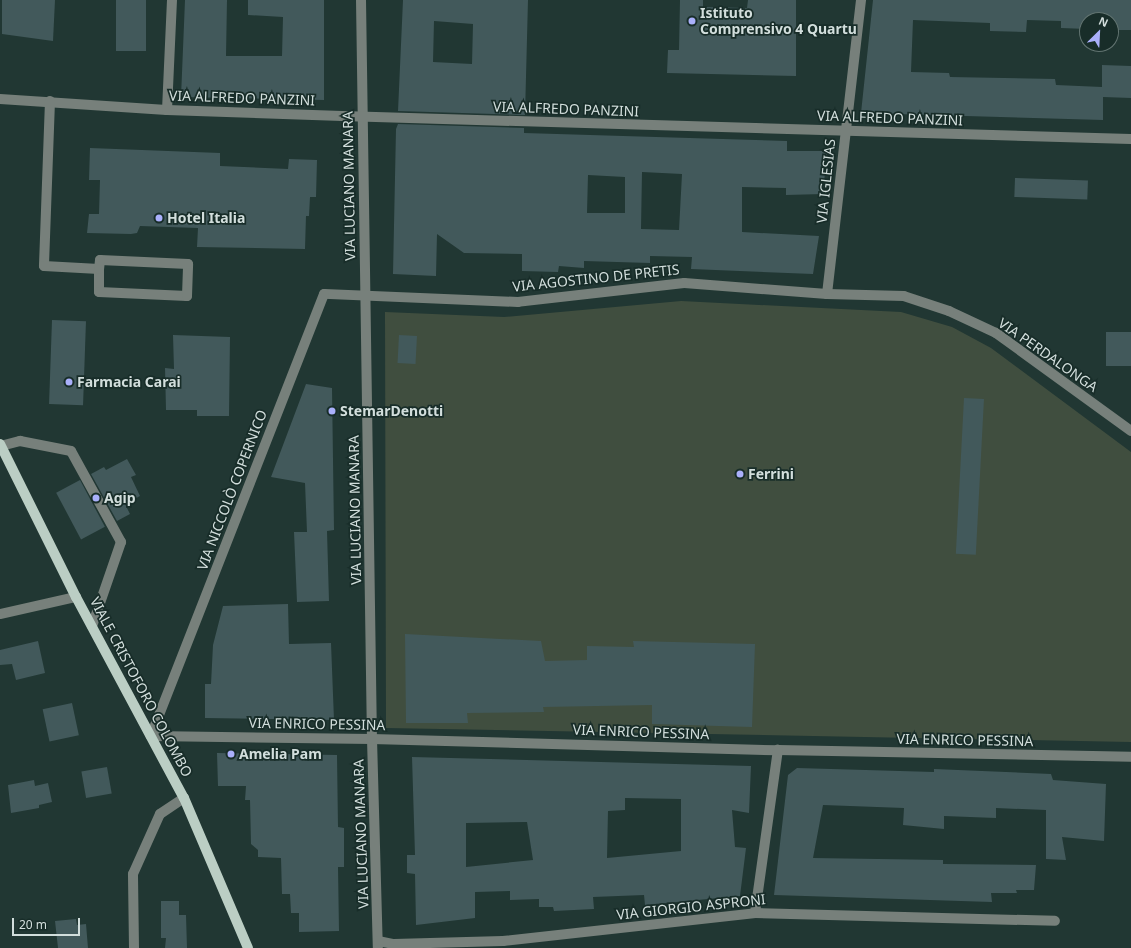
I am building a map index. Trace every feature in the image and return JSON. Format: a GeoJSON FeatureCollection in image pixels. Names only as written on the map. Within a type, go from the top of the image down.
{"type":"FeatureCollection","features":[{"type":"Feature","properties":{"kind":"main road","name":"VIALE CRISTOFORO COLOMBO"},"geometry":{"type":"LineString","coordinates":[[0,445],[76,597],[184,798],[248,948]]}},
{"type":"Feature","properties":{"kind":"street"},"geometry":{"type":"LineString","coordinates":[[167,110],[172,0]]}},
{"type":"Feature","properties":{"kind":"street","name":"VIA LUCIANO MANARA"},"geometry":{"type":"LineString","coordinates":[[361,0],[372,738],[378,944]]}},
{"type":"Feature","properties":{"kind":"street","name":"VIA IGLESIAS"},"geometry":{"type":"LineString","coordinates":[[827,294],[861,0]]}},
{"type":"Feature","properties":{"kind":"street","name":"VIA ALFREDO PANZINI"},"geometry":{"type":"LineString","coordinates":[[0,99],[50,101],[167,110],[362,117],[1131,139]]}},
{"type":"Feature","properties":{"kind":"street"},"geometry":{"type":"LineString","coordinates":[[50,101],[44,266],[99,268]]}},
{"type":"Feature","properties":{"kind":"street"},"geometry":{"type":"LineString","coordinates":[[100,260],[188,264],[187,296],[98,292],[99,268],[100,260]]}},
{"type":"Feature","properties":{"kind":"street","name":"VIA AGOSTINO DE PRETIS"},"geometry":{"type":"LineString","coordinates":[[366,297],[518,302],[684,283],[827,294]]}},
{"type":"Feature","properties":{"kind":"street","name":"VIA NICCOLÒ COPERNICO"},"geometry":{"type":"LineString","coordinates":[[151,736],[324,294],[366,297]]}},
{"type":"Feature","properties":{"kind":"street","name":"VIA PERDALONGA"},"geometry":{"type":"LineString","coordinates":[[827,294],[904,296],[949,311],[996,333],[1131,431]]}},
{"type":"Feature","properties":{"kind":"street"},"geometry":{"type":"LineString","coordinates":[[0,445],[20,441],[71,451],[121,542],[92,626]]}},
{"type":"Feature","properties":{"kind":"street"},"geometry":{"type":"LineString","coordinates":[[0,614],[76,597]]}},
{"type":"Feature","properties":{"kind":"street","name":"VIA ENRICO PESSINA"},"geometry":{"type":"LineString","coordinates":[[151,736],[372,738],[778,750],[1131,757]]}},
{"type":"Feature","properties":{"kind":"street"},"geometry":{"type":"LineString","coordinates":[[754,913],[778,750]]}},
{"type":"Feature","properties":{"kind":"street"},"geometry":{"type":"LineString","coordinates":[[134,948],[133,874],[160,814],[184,798]]}},
{"type":"Feature","properties":{"kind":"street","name":"VIA GIORGIO ASPRONI"},"geometry":{"type":"LineString","coordinates":[[378,944],[504,945],[754,913],[1055,921]]}},
{"type":"Feature","properties":{"kind":"green space"},"geometry":{"type":"Polygon","coordinates":[[[681,301],[901,312],[952,327],[991,348],[1131,452],[1131,742],[386,728],[385,312],[504,317],[681,301]]]}},
{"type":"Feature","properties":{"kind":"building"},"geometry":{"type":"Polygon","coordinates":[[[2,0],[55,0],[53,41],[2,34],[2,0]]]}},
{"type":"Feature","properties":{"kind":"building"},"geometry":{"type":"Polygon","coordinates":[[[116,0],[146,0],[146,51],[116,51],[116,0]]]}},
{"type":"Feature","properties":{"kind":"building"},"geometry":{"type":"Polygon","coordinates":[[[185,0],[227,0],[226,56],[282,56],[283,17],[248,15],[248,0],[324,0],[324,100],[181,97],[185,0]]]}},
{"type":"Feature","properties":{"kind":"building"},"geometry":{"type":"Polygon","coordinates":[[[403,0],[528,0],[525,115],[398,111],[403,0]],[[434,21],[433,62],[472,64],[473,24],[434,21]]]}},
{"type":"Feature","properties":{"kind":"building"},"geometry":{"type":"Polygon","coordinates":[[[680,0],[703,0],[703,7],[747,8],[748,0],[796,0],[796,76],[667,73],[668,50],[679,50],[680,0]]]}},
{"type":"Feature","properties":{"kind":"building"},"geometry":{"type":"Polygon","coordinates":[[[873,0],[1131,0],[1131,30],[1119,30],[1119,12],[1079,12],[1079,29],[1061,28],[1061,21],[1027,20],[1026,32],[990,31],[990,23],[913,20],[911,72],[949,73],[950,77],[1055,79],[1056,85],[1102,87],[1102,65],[1131,66],[1131,98],[1103,97],[1103,120],[861,113],[873,0]]]}},
{"type":"Feature","properties":{"kind":"building"},"geometry":{"type":"Polygon","coordinates":[[[398,124],[524,128],[524,133],[787,141],[787,151],[827,151],[823,194],[786,195],[786,188],[742,187],[742,232],[819,236],[813,274],[691,269],[692,257],[650,256],[650,263],[584,261],[584,268],[559,266],[558,272],[522,271],[522,254],[464,253],[437,234],[436,276],[393,274],[396,129],[398,124]],[[642,172],[641,229],[679,230],[682,174],[642,172]],[[588,175],[587,213],[625,213],[625,177],[588,175]]]}},
{"type":"Feature","properties":{"kind":"building"},"geometry":{"type":"Polygon","coordinates":[[[90,148],[220,153],[220,166],[288,169],[289,159],[317,160],[316,197],[310,197],[309,216],[306,216],[305,249],[197,247],[198,228],[140,226],[137,233],[131,234],[87,233],[89,214],[99,214],[100,180],[89,180],[90,148]]]}},
{"type":"Feature","properties":{"kind":"building"},"geometry":{"type":"Polygon","coordinates":[[[1015,178],[1088,181],[1087,200],[1014,197],[1015,178]]]}},
{"type":"Feature","properties":{"kind":"building"},"geometry":{"type":"Polygon","coordinates":[[[52,320],[86,321],[83,405],[49,404],[52,320]]]}},
{"type":"Feature","properties":{"kind":"building"},"geometry":{"type":"Polygon","coordinates":[[[1106,332],[1131,332],[1131,366],[1106,366],[1106,332]]]}},
{"type":"Feature","properties":{"kind":"building"},"geometry":{"type":"Polygon","coordinates":[[[173,335],[230,337],[229,416],[197,416],[197,410],[166,410],[165,368],[174,369],[173,335]]]}},
{"type":"Feature","properties":{"kind":"building"},"geometry":{"type":"Polygon","coordinates":[[[399,335],[417,336],[416,364],[398,363],[399,335]]]}},
{"type":"Feature","properties":{"kind":"building"},"geometry":{"type":"Polygon","coordinates":[[[306,384],[332,388],[334,530],[327,531],[329,601],[297,602],[294,532],[307,532],[305,483],[271,477],[306,384]]]}},
{"type":"Feature","properties":{"kind":"building"},"geometry":{"type":"Polygon","coordinates":[[[964,398],[984,399],[976,555],[956,554],[964,398]]]}},
{"type":"Feature","properties":{"kind":"building"},"geometry":{"type":"Polygon","coordinates":[[[127,459],[136,475],[131,477],[140,496],[125,504],[130,514],[117,521],[91,474],[104,467],[106,470],[127,459]]]}},
{"type":"Feature","properties":{"kind":"building"},"geometry":{"type":"Polygon","coordinates":[[[80,480],[105,527],[81,539],[56,493],[80,480]]]}},
{"type":"Feature","properties":{"kind":"building"},"geometry":{"type":"Polygon","coordinates":[[[288,604],[289,644],[331,643],[334,720],[205,718],[205,684],[211,684],[213,645],[223,606],[288,604]]]}},
{"type":"Feature","properties":{"kind":"building"},"geometry":{"type":"Polygon","coordinates":[[[405,634],[541,641],[545,661],[587,660],[587,646],[634,647],[633,641],[755,644],[752,727],[652,724],[652,705],[543,707],[544,712],[467,713],[468,723],[406,723],[405,634]]]}},
{"type":"Feature","properties":{"kind":"building"},"geometry":{"type":"Polygon","coordinates":[[[38,641],[45,673],[16,680],[12,664],[0,665],[0,650],[38,641]]]}},
{"type":"Feature","properties":{"kind":"building"},"geometry":{"type":"Polygon","coordinates":[[[72,703],[79,735],[50,742],[43,709],[72,703]]]}},
{"type":"Feature","properties":{"kind":"building"},"geometry":{"type":"Polygon","coordinates":[[[217,753],[337,755],[338,827],[344,828],[344,867],[338,867],[339,931],[299,932],[299,913],[291,913],[290,894],[282,894],[281,858],[258,857],[258,850],[251,844],[250,800],[245,800],[246,786],[218,786],[217,753]]]}},
{"type":"Feature","properties":{"kind":"building"},"geometry":{"type":"Polygon","coordinates":[[[412,757],[751,766],[749,813],[732,810],[735,847],[746,848],[740,896],[645,905],[644,895],[593,897],[594,909],[554,911],[553,907],[539,907],[539,899],[510,900],[510,891],[475,892],[475,918],[416,925],[415,874],[407,873],[407,855],[415,855],[412,757]],[[625,798],[625,810],[608,811],[607,858],[681,851],[681,799],[625,798]],[[527,822],[466,823],[466,867],[533,860],[527,822]]]}},
{"type":"Feature","properties":{"kind":"building"},"geometry":{"type":"Polygon","coordinates":[[[107,767],[112,794],[86,798],[81,772],[107,767]]]}},
{"type":"Feature","properties":{"kind":"building"},"geometry":{"type":"Polygon","coordinates":[[[797,768],[934,772],[934,769],[1051,774],[1053,780],[1106,784],[1104,841],[1062,837],[1066,860],[1046,859],[1046,810],[996,808],[996,818],[944,816],[944,829],[903,825],[904,808],[823,805],[813,858],[943,860],[943,864],[1036,865],[1034,890],[1016,890],[1017,893],[991,893],[992,902],[774,895],[788,775],[797,768]]]}},
{"type":"Feature","properties":{"kind":"building"},"geometry":{"type":"Polygon","coordinates":[[[34,780],[35,786],[48,783],[52,802],[39,805],[39,808],[11,813],[8,785],[34,780]]]}},
{"type":"Feature","properties":{"kind":"building"},"geometry":{"type":"Polygon","coordinates":[[[161,901],[179,901],[179,915],[186,915],[187,948],[165,948],[166,938],[161,938],[161,901]]]}},
{"type":"Feature","properties":{"kind":"building"},"geometry":{"type":"Polygon","coordinates":[[[76,919],[77,925],[86,924],[88,948],[58,948],[55,921],[76,919]]]}},
{"type":"Feature","properties":{"kind":"place","name":"Istituto Comprensivo 4 Quartu"},"geometry":{"type":"Point","coordinates":[692,21]}},
{"type":"Feature","properties":{"kind":"place","name":"Hotel Italia"},"geometry":{"type":"Point","coordinates":[159,218]}},
{"type":"Feature","properties":{"kind":"place","name":"Farmacia Carai"},"geometry":{"type":"Point","coordinates":[69,382]}},
{"type":"Feature","properties":{"kind":"place","name":"StemarDenotti"},"geometry":{"type":"Point","coordinates":[332,411]}},
{"type":"Feature","properties":{"kind":"place","name":"Ferrini"},"geometry":{"type":"Point","coordinates":[740,474]}},
{"type":"Feature","properties":{"kind":"place","name":"Agip"},"geometry":{"type":"Point","coordinates":[96,498]}},
{"type":"Feature","properties":{"kind":"place","name":"Amelia Pam"},"geometry":{"type":"Point","coordinates":[231,754]}}]}
